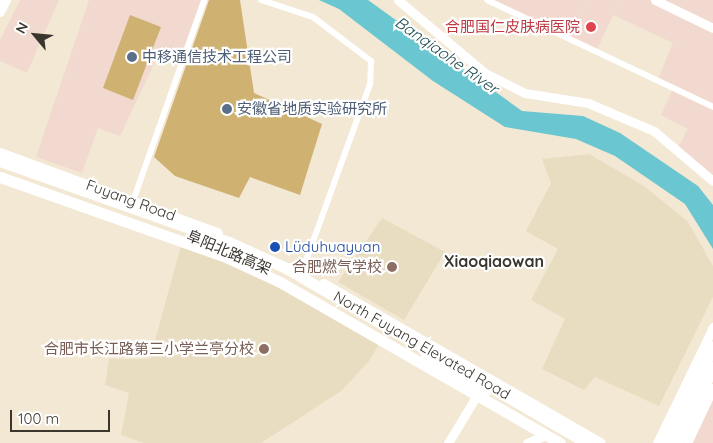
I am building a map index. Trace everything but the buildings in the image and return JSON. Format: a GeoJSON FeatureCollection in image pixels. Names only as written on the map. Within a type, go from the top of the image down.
{"type":"FeatureCollection","features":[{"type":"Feature","properties":{"kind":"highway","name":"North Fuyang Elevated Road"},"geometry":{"type":"LineString","coordinates":[[0,161],[229,242],[286,268],[587,443]]}},
{"type":"Feature","properties":{"kind":"highway","name":"阜阳北路高架"},"geometry":{"type":"LineString","coordinates":[[0,168],[228,250],[298,282],[574,443]]}},
{"type":"Feature","properties":{"kind":"highway"},"geometry":{"type":"LineString","coordinates":[[0,176],[235,262],[280,282],[560,443]]}},
{"type":"Feature","properties":{"kind":"highway"},"geometry":{"type":"LineString","coordinates":[[667,443],[713,346]]}},
{"type":"Feature","properties":{"kind":"highway"},"geometry":{"type":"LineString","coordinates":[[676,443],[713,367]]}},
{"type":"Feature","properties":{"kind":"main road"},"geometry":{"type":"LineString","coordinates":[[0,12],[6,0]]}},
{"type":"Feature","properties":{"kind":"main road","name":"Fuyang Road"},"geometry":{"type":"LineString","coordinates":[[0,153],[204,227],[302,272],[600,443]]}},
{"type":"Feature","properties":{"kind":"street"},"geometry":{"type":"LineString","coordinates":[[133,201],[204,0]]}},
{"type":"Feature","properties":{"kind":"street"},"geometry":{"type":"LineString","coordinates":[[261,0],[313,17],[371,61],[370,84],[302,272]]}},
{"type":"Feature","properties":{"kind":"street"},"geometry":{"type":"LineString","coordinates":[[398,0],[485,73],[525,93],[588,103],[654,131],[713,181]]}},
{"type":"Feature","properties":{"kind":"street"},"geometry":{"type":"LineString","coordinates":[[487,0],[713,108]]}},
{"type":"Feature","properties":{"kind":"street"},"geometry":{"type":"LineString","coordinates":[[656,0],[713,28]]}},
{"type":"Feature","properties":{"kind":"street"},"geometry":{"type":"LineString","coordinates":[[657,443],[713,327]]}},
{"type":"Feature","properties":{"kind":"street"},"geometry":{"type":"LineString","coordinates":[[687,443],[713,388]]}},
{"type":"Feature","properties":{"kind":"street"},"geometry":{"type":"LineString","coordinates":[[448,443],[476,395]]}},
{"type":"Feature","properties":{"kind":"street"},"geometry":{"type":"LineString","coordinates":[[527,443],[546,435]]}},
{"type":"Feature","properties":{"kind":"shaded area"},"geometry":{"type":"Polygon","coordinates":[[[20,0],[59,0],[27,73],[0,61],[0,40],[20,0]]]}},
{"type":"Feature","properties":{"kind":"shaded area"},"geometry":{"type":"Polygon","coordinates":[[[89,0],[204,0],[183,60],[160,51],[120,136],[98,128],[82,173],[36,157],[89,0]]]}},
{"type":"Feature","properties":{"kind":"shaded area"},"geometry":{"type":"Polygon","coordinates":[[[487,0],[588,0],[570,39],[487,0]]]}},
{"type":"Feature","properties":{"kind":"shaded area","name":"合肥国仁皮肤病医院"},"geometry":{"type":"Polygon","coordinates":[[[588,0],[620,0],[596,52],[570,39],[588,0]]]}},
{"type":"Feature","properties":{"kind":"shaded area"},"geometry":{"type":"Polygon","coordinates":[[[620,0],[713,0],[713,181],[677,149],[688,129],[661,115],[673,89],[657,81],[673,43],[613,15],[620,0]]]}},
{"type":"Feature","properties":{"kind":"shaded area"},"geometry":{"type":"Polygon","coordinates":[[[589,154],[644,186],[688,222],[713,266],[713,297],[659,406],[595,377],[584,390],[542,369],[565,319],[531,300],[558,249],[526,231],[551,183],[542,159],[589,154]]]}},
{"type":"Feature","properties":{"kind":"shaded area","name":"合肥燃气学校"},"geometry":{"type":"Polygon","coordinates":[[[382,218],[445,252],[404,320],[338,282],[382,218]]]}},
{"type":"Feature","properties":{"kind":"shaded area","name":"合肥市长江路第三小学兰亭分校"},"geometry":{"type":"Polygon","coordinates":[[[182,242],[226,257],[381,340],[370,360],[341,391],[261,443],[144,443],[121,435],[129,393],[105,385],[109,359],[150,359],[182,242]]]}},
{"type":"Feature","properties":{"kind":"shaded area"},"geometry":{"type":"Polygon","coordinates":[[[713,388],[713,443],[687,443],[713,388]]]}},
{"type":"Feature","properties":{"kind":"water"},"geometry":{"type":"Polygon","coordinates":[[[319,0],[368,0],[522,111],[583,116],[620,133],[698,186],[713,205],[713,249],[685,204],[615,156],[576,139],[505,127],[433,81],[339,9],[319,0]]]}},
{"type":"Feature","properties":{"kind":"place","name":"合肥国仁皮肤病医院"},"geometry":{"type":"Point","coordinates":[591,27]}},
{"type":"Feature","properties":{"kind":"place","name":"中移通信技术工程公司"},"geometry":{"type":"Point","coordinates":[132,57]}},
{"type":"Feature","properties":{"kind":"place","name":"安徽省地质实验研究所"},"geometry":{"type":"Point","coordinates":[227,109]}},
{"type":"Feature","properties":{"kind":"place","name":"Lüduhuayuan"},"geometry":{"type":"Point","coordinates":[275,247]}},
{"type":"Feature","properties":{"kind":"place","name":"合肥燃气学校"},"geometry":{"type":"Point","coordinates":[392,267]}},
{"type":"Feature","properties":{"kind":"place","name":"合肥市长江路第三小学兰亭分校"},"geometry":{"type":"Point","coordinates":[264,349]}},
{"type":"Feature","properties":{"kind":"district","name":"Xiaoqiaowan"},"geometry":{"type":"Point","coordinates":[494,261]}},
{"type":"Feature","properties":{"kind":"water label","name":"Banqiaohe River"},"geometry":{"type":"Point","coordinates":[447,55]}}]}
